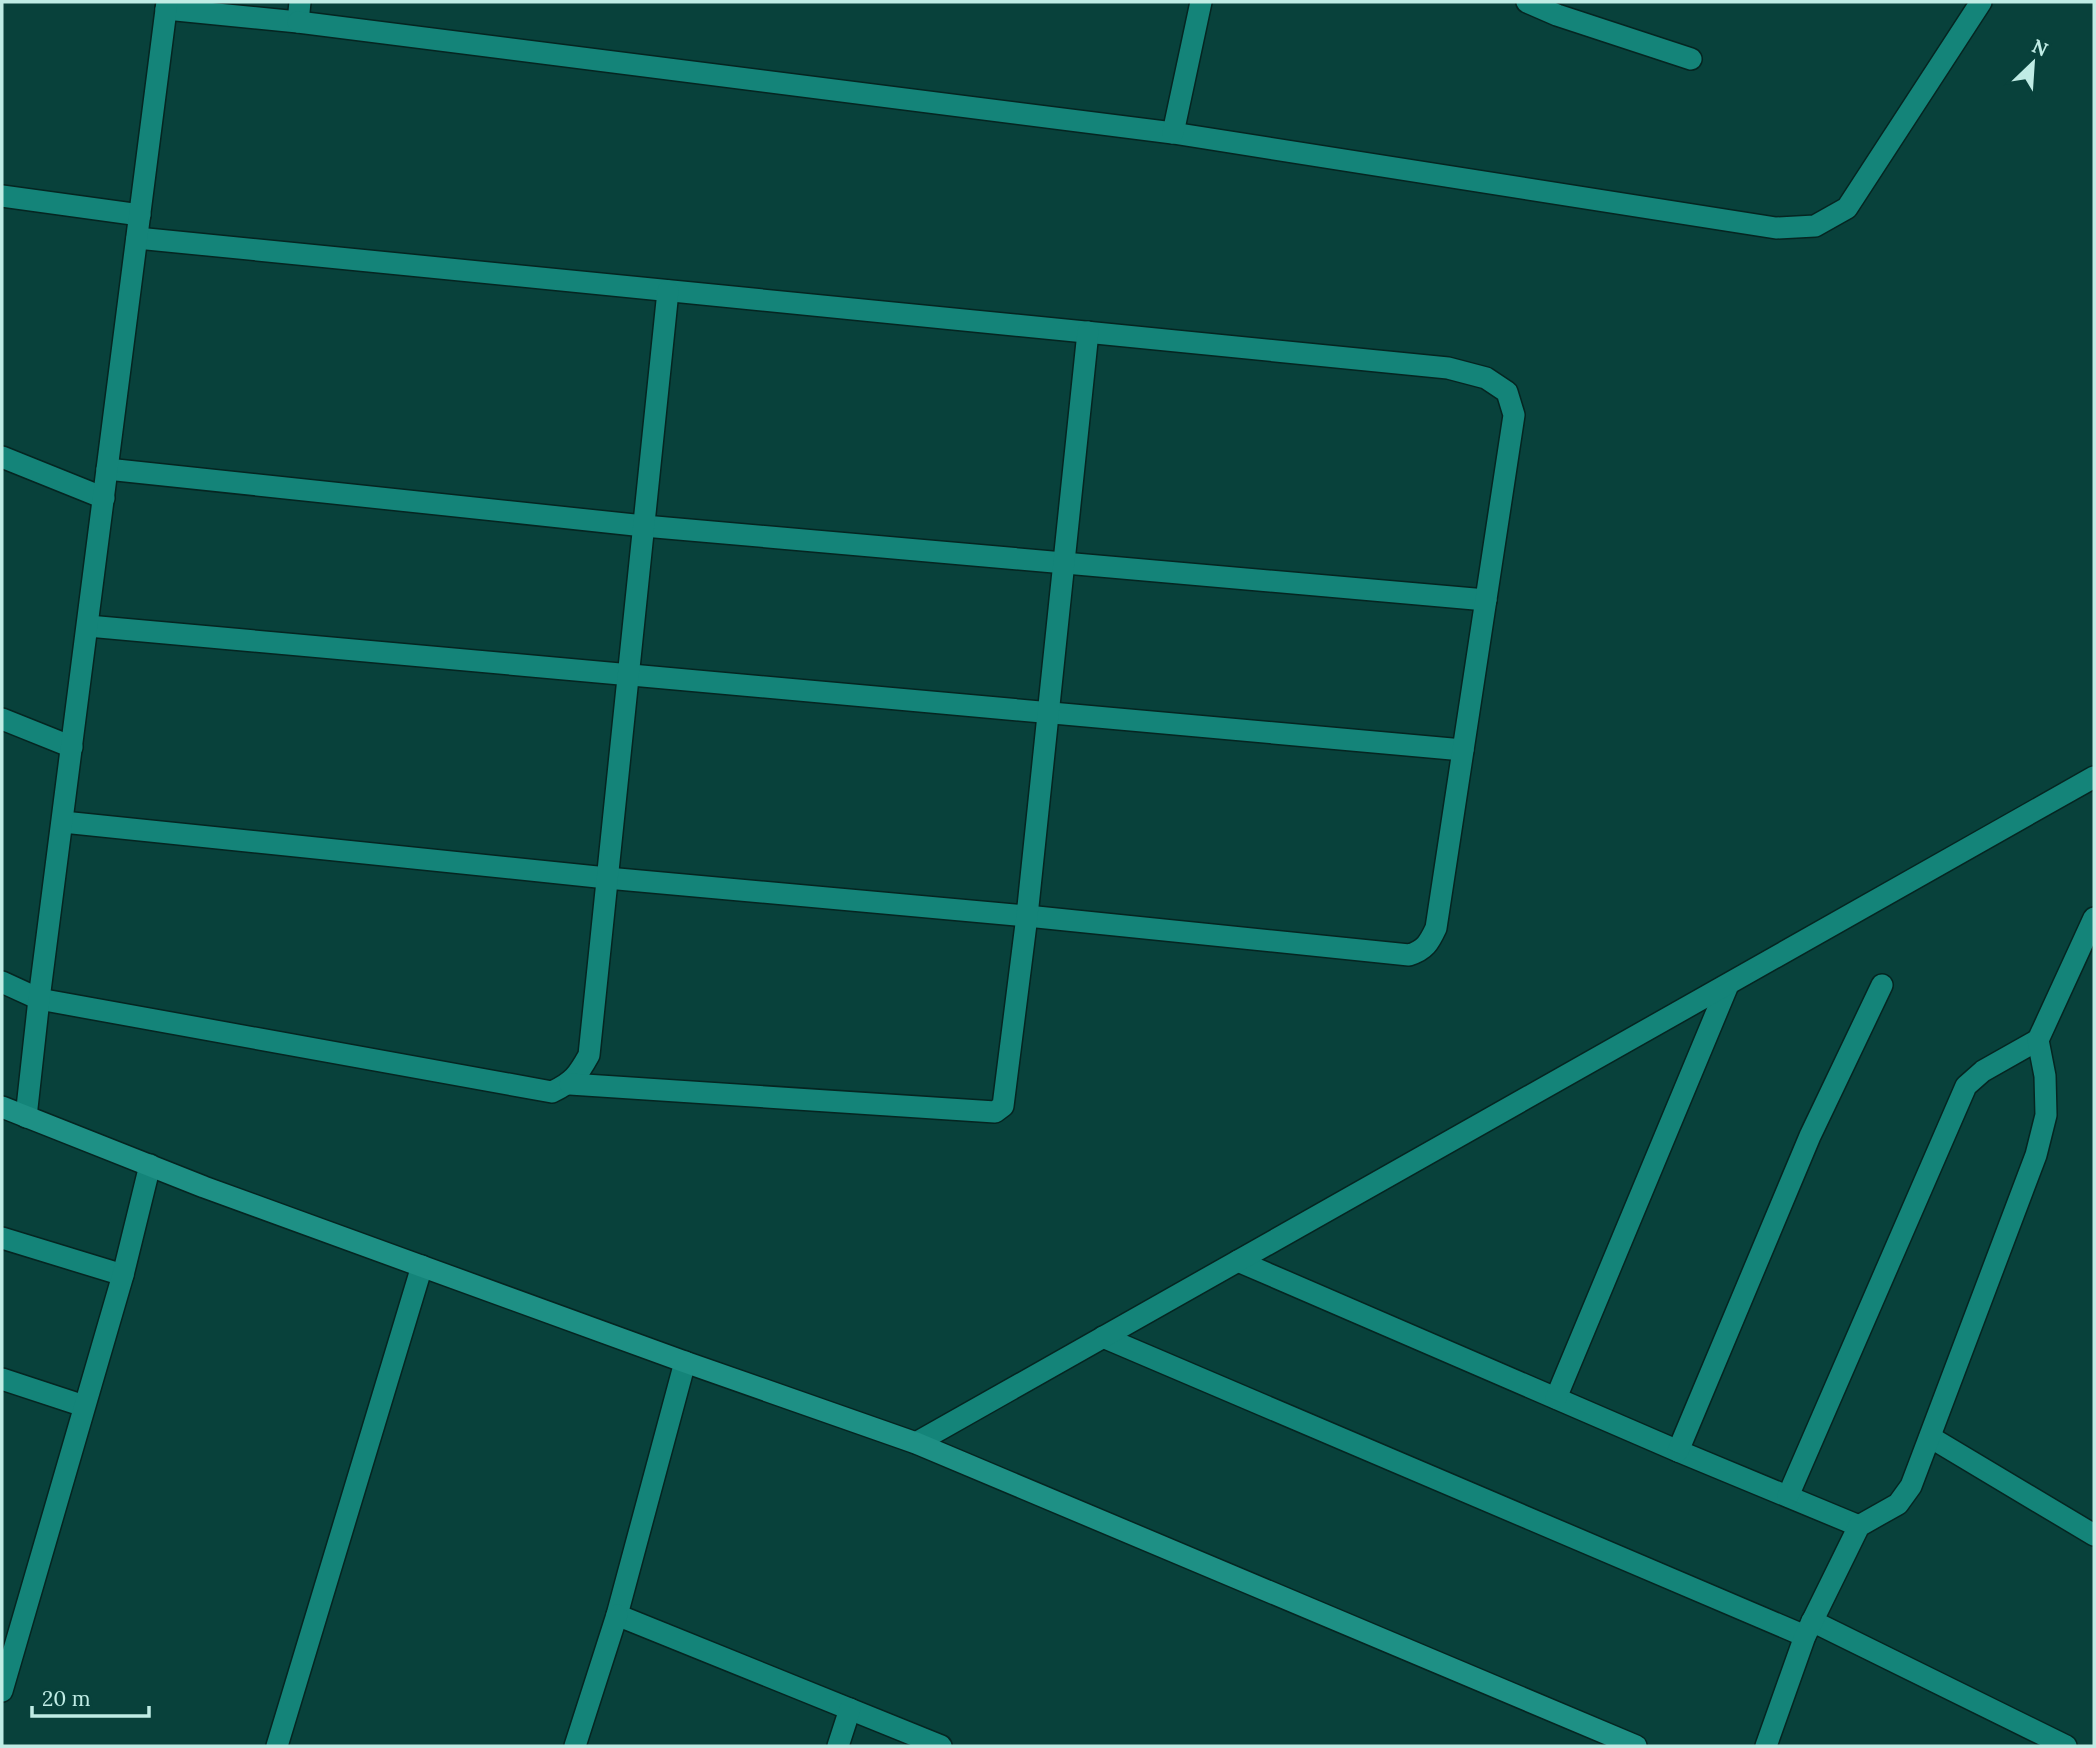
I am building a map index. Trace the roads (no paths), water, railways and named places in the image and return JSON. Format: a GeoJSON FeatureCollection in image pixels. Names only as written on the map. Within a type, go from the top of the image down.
{"type":"FeatureCollection","features":[{"type":"Feature","properties":{"kind":"street"},"geometry":{"type":"LineString","coordinates":[[1173,133],[1201,2]]}},
{"type":"Feature","properties":{"kind":"street"},"geometry":{"type":"LineString","coordinates":[[1527,2],[1556,15],[1691,59]]}},
{"type":"Feature","properties":{"kind":"street"},"geometry":{"type":"LineString","coordinates":[[26,1117],[167,5],[299,12],[1173,133],[1776,228],[1815,226],[1847,208],[1981,2]]}},
{"type":"Feature","properties":{"kind":"street"},"geometry":{"type":"LineString","coordinates":[[2,195],[140,215]]}},
{"type":"Feature","properties":{"kind":"street"},"geometry":{"type":"LineString","coordinates":[[63,821],[607,878],[1027,916],[1409,955],[1423,951],[1436,928],[1514,415],[1507,392],[1486,378],[1448,368],[137,238]]}},
{"type":"Feature","properties":{"kind":"street"},"geometry":{"type":"LineString","coordinates":[[570,1084],[589,1055],[668,291]]}},
{"type":"Feature","properties":{"kind":"street"},"geometry":{"type":"LineString","coordinates":[[2,982],[39,999],[552,1091],[570,1084],[995,1112],[1003,1107],[1006,1098],[1088,332]]}},
{"type":"Feature","properties":{"kind":"street"},"geometry":{"type":"LineString","coordinates":[[2,457],[104,498]]}},
{"type":"Feature","properties":{"kind":"street"},"geometry":{"type":"LineString","coordinates":[[107,469],[644,526],[1486,600]]}},
{"type":"Feature","properties":{"kind":"street"},"geometry":{"type":"LineString","coordinates":[[88,626],[1463,750]]}},
{"type":"Feature","properties":{"kind":"street"},"geometry":{"type":"LineString","coordinates":[[2,719],[72,747]]}},
{"type":"Feature","properties":{"kind":"street"},"geometry":{"type":"LineString","coordinates":[[916,1443],[1728,985],[2091,785]]}},
{"type":"Feature","properties":{"kind":"street"},"geometry":{"type":"LineString","coordinates":[[1766,1746],[1808,1629],[1859,1526],[1898,1504],[1911,1486],[2036,1155],[2046,1115],[2045,1076],[2038,1040],[2094,918]]}},
{"type":"Feature","properties":{"kind":"street"},"geometry":{"type":"LineString","coordinates":[[1556,1398],[1728,985]]}},
{"type":"Feature","properties":{"kind":"street"},"geometry":{"type":"LineString","coordinates":[[1678,1451],[1810,1136],[1882,985]]}},
{"type":"Feature","properties":{"kind":"street"},"geometry":{"type":"LineString","coordinates":[[1788,1496],[1966,1086],[1983,1070],[2038,1040]]}},
{"type":"Feature","properties":{"kind":"street"},"geometry":{"type":"LineString","coordinates":[[2,1107],[150,1166],[422,1266],[916,1443],[1636,1746]]}},
{"type":"Feature","properties":{"kind":"street"},"geometry":{"type":"LineString","coordinates":[[2,1691],[11,1629],[84,1406],[123,1275],[150,1166]]}},
{"type":"Feature","properties":{"kind":"street"},"geometry":{"type":"LineString","coordinates":[[2,1238],[123,1275]]}},
{"type":"Feature","properties":{"kind":"street"},"geometry":{"type":"LineString","coordinates":[[1238,1261],[1859,1526]]}},
{"type":"Feature","properties":{"kind":"street"},"geometry":{"type":"LineString","coordinates":[[277,1746],[422,1266]]}},
{"type":"Feature","properties":{"kind":"street"},"geometry":{"type":"LineString","coordinates":[[1103,1338],[1808,1629],[2066,1746]]}},
{"type":"Feature","properties":{"kind":"street"},"geometry":{"type":"LineString","coordinates":[[575,1746],[617,1615],[685,1362]]}},
{"type":"Feature","properties":{"kind":"street"},"geometry":{"type":"LineString","coordinates":[[2,1379],[84,1406]]}},
{"type":"Feature","properties":{"kind":"street"},"geometry":{"type":"LineString","coordinates":[[1930,1437],[2094,1535]]}},
{"type":"Feature","properties":{"kind":"street"},"geometry":{"type":"LineString","coordinates":[[617,1615],[941,1746]]}},
{"type":"Feature","properties":{"kind":"street"},"geometry":{"type":"LineString","coordinates":[[838,1746],[850,1709]]}}]}
